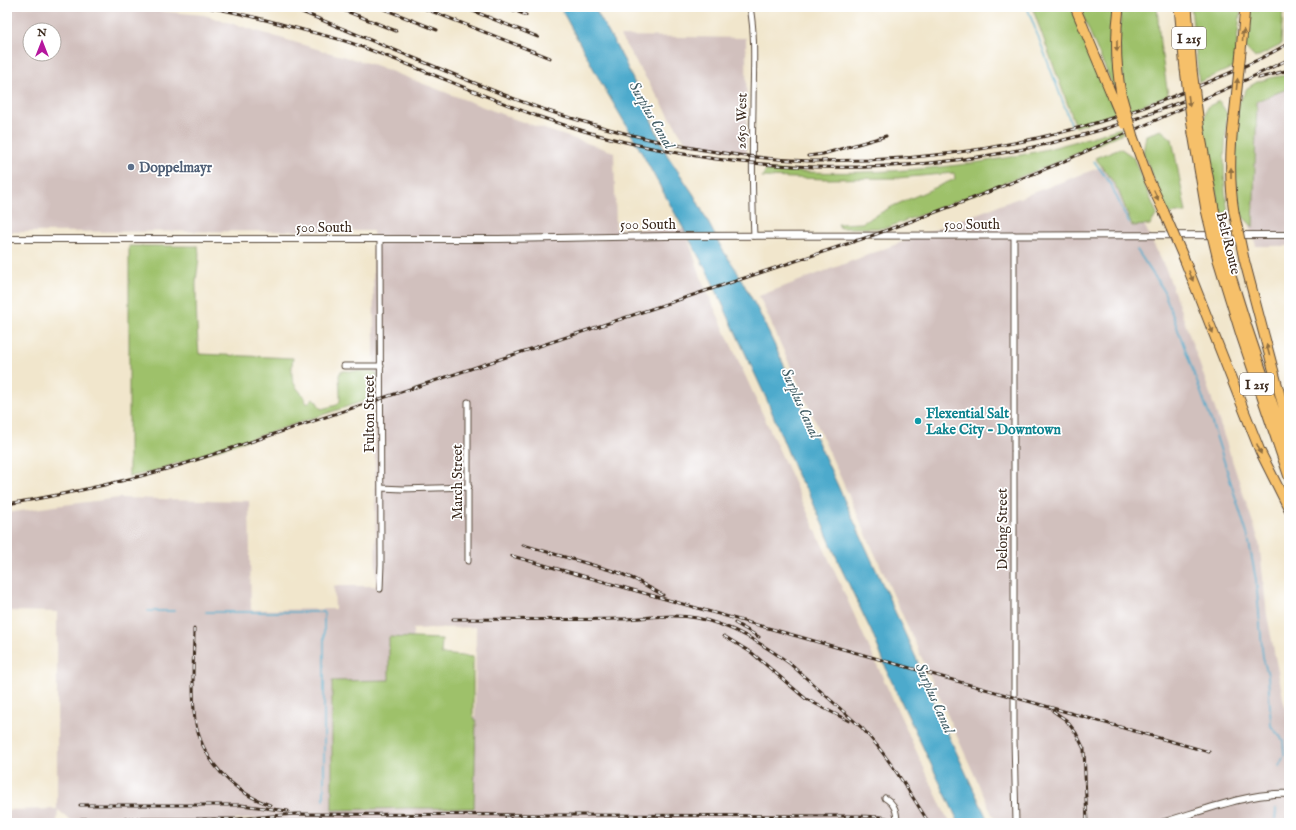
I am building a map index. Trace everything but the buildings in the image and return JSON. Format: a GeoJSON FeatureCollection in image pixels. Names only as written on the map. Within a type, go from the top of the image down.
{"type":"FeatureCollection","features":[{"type":"Feature","properties":{"kind":"highway"},"geometry":{"type":"LineString","coordinates":[[1075,7],[1126,116],[1148,178],[1185,261],[1260,451],[1289,509]]}},
{"type":"Feature","properties":{"kind":"highway"},"geometry":{"type":"LineString","coordinates":[[1117,96],[1117,20],[1119,7]]}},
{"type":"Feature","properties":{"kind":"highway","name":"Belt Route"},"geometry":{"type":"LineString","coordinates":[[1179,7],[1196,132],[1210,210],[1241,335],[1289,477]]}},
{"type":"Feature","properties":{"kind":"highway","name":"Belt Route"},"geometry":{"type":"LineString","coordinates":[[1187,7],[1188,69]]}},
{"type":"Feature","properties":{"kind":"highway"},"geometry":{"type":"LineString","coordinates":[[1245,7],[1234,117],[1231,195],[1244,259],[1289,429]]}},
{"type":"Feature","properties":{"kind":"highway","name":"Belt Route"},"geometry":{"type":"LineString","coordinates":[[1222,260],[1289,453]]}},
{"type":"Feature","properties":{"kind":"street","name":"2650 West"},"geometry":{"type":"LineString","coordinates":[[750,7],[754,51],[752,141],[754,236]]}},
{"type":"Feature","properties":{"kind":"street","name":"500 South"},"geometry":{"type":"LineString","coordinates":[[7,239],[492,239],[587,236],[1289,235]]}},
{"type":"Feature","properties":{"kind":"street","name":"Delong Street"},"geometry":{"type":"LineString","coordinates":[[1014,236],[1014,740],[1016,823]]}},
{"type":"Feature","properties":{"kind":"street","name":"Fulton Street"},"geometry":{"type":"LineString","coordinates":[[380,239],[380,589]]}},
{"type":"Feature","properties":{"kind":"street"},"geometry":{"type":"LineString","coordinates":[[344,366],[381,366]]}},
{"type":"Feature","properties":{"kind":"street","name":"March Street"},"geometry":{"type":"LineString","coordinates":[[468,402],[468,562]]}},
{"type":"Feature","properties":{"kind":"street"},"geometry":{"type":"LineString","coordinates":[[381,488],[403,489],[469,487]]}},
{"type":"Feature","properties":{"kind":"street"},"geometry":{"type":"LineString","coordinates":[[1166,822],[1255,796],[1289,794]]}},
{"type":"Feature","properties":{"kind":"street"},"geometry":{"type":"LineString","coordinates":[[885,798],[895,807],[897,823]]}},
{"type":"Feature","properties":{"kind":"shaded area"},"geometry":{"type":"Polygon","coordinates":[[[7,7],[114,7],[204,15],[375,65],[517,120],[614,152],[616,229],[685,229],[703,283],[945,814],[951,823],[266,823],[266,818],[193,823],[74,823],[58,810],[57,823],[7,823],[7,810],[57,809],[57,612],[7,611],[7,513],[119,498],[249,501],[251,610],[335,609],[334,586],[376,586],[373,231],[7,232],[7,7]],[[476,627],[413,629],[414,681],[337,808],[474,808],[476,627]]]}},
{"type":"Feature","properties":{"kind":"shaded area"},"geometry":{"type":"Polygon","coordinates":[[[620,36],[746,38],[747,153],[686,143],[620,36]]]}},
{"type":"Feature","properties":{"kind":"shaded area"},"geometry":{"type":"Polygon","coordinates":[[[1289,75],[1289,246],[1256,246],[1245,209],[1254,89],[1289,75]]]}},
{"type":"Feature","properties":{"kind":"shaded area"},"geometry":{"type":"Polygon","coordinates":[[[1114,162],[1167,272],[1207,385],[1259,541],[1267,615],[1289,728],[1289,823],[996,823],[759,296],[1114,162]]]}},
{"type":"Feature","properties":{"kind":"green space"},"geometry":{"type":"Polygon","coordinates":[[[1032,7],[1071,7],[1117,113],[1076,127],[1032,7]]]}},
{"type":"Feature","properties":{"kind":"green space"},"geometry":{"type":"Polygon","coordinates":[[[1079,7],[1113,7],[1111,42],[1117,96],[1079,7]]]}},
{"type":"Feature","properties":{"kind":"green space"},"geometry":{"type":"Polygon","coordinates":[[[1121,7],[1157,7],[1160,43],[1168,95],[1130,110],[1126,97],[1119,44],[1121,7]]]}},
{"type":"Feature","properties":{"kind":"green space"},"geometry":{"type":"Polygon","coordinates":[[[1191,7],[1241,7],[1234,67],[1199,82],[1191,7]]]}},
{"type":"Feature","properties":{"kind":"green space"},"geometry":{"type":"Polygon","coordinates":[[[1250,7],[1283,7],[1281,45],[1255,58],[1245,47],[1250,7]]]}},
{"type":"Feature","properties":{"kind":"green space"},"geometry":{"type":"Polygon","coordinates":[[[1289,75],[1289,88],[1257,101],[1253,227],[1239,213],[1237,199],[1234,161],[1238,105],[1247,88],[1257,82],[1274,77],[1289,75]]]}},
{"type":"Feature","properties":{"kind":"green space"},"geometry":{"type":"Polygon","coordinates":[[[1219,101],[1227,113],[1224,164],[1228,213],[1220,212],[1203,125],[1207,107],[1219,101]]]}},
{"type":"Feature","properties":{"kind":"green space"},"geometry":{"type":"Polygon","coordinates":[[[1121,128],[1123,133],[1051,165],[886,228],[840,228],[838,224],[862,223],[893,206],[955,179],[954,173],[898,178],[828,179],[762,177],[766,170],[797,172],[861,172],[894,171],[959,165],[1021,155],[1071,143],[1121,128]]]}},
{"type":"Feature","properties":{"kind":"green space"},"geometry":{"type":"Polygon","coordinates":[[[1161,130],[1172,139],[1186,212],[1168,214],[1143,153],[1146,135],[1161,130]]]}},
{"type":"Feature","properties":{"kind":"green space"},"geometry":{"type":"Polygon","coordinates":[[[1120,148],[1133,157],[1157,214],[1150,225],[1132,226],[1119,192],[1108,174],[1095,158],[1120,148]]]}},
{"type":"Feature","properties":{"kind":"green space"},"geometry":{"type":"Polygon","coordinates":[[[129,246],[198,246],[199,257],[196,297],[199,354],[293,358],[292,378],[294,384],[304,397],[306,403],[313,398],[321,409],[337,405],[340,401],[339,375],[341,371],[373,371],[377,374],[378,388],[372,390],[370,399],[151,472],[129,477],[129,246]]]}},
{"type":"Feature","properties":{"kind":"green space"},"geometry":{"type":"Polygon","coordinates":[[[389,637],[442,639],[441,654],[473,657],[473,717],[476,720],[474,808],[332,810],[332,681],[389,680],[389,637]]]}},
{"type":"Feature","properties":{"kind":"water"},"geometry":{"type":"Polygon","coordinates":[[[560,7],[594,7],[624,60],[667,155],[694,195],[722,249],[735,268],[758,310],[917,660],[923,680],[989,823],[959,823],[890,678],[874,637],[842,570],[809,493],[798,477],[767,400],[709,275],[560,7]]]}},
{"type":"Feature","properties":{"kind":"waterway"},"geometry":{"type":"LineString","coordinates":[[1027,7],[1072,126]]}},
{"type":"Feature","properties":{"kind":"waterway"},"geometry":{"type":"LineString","coordinates":[[1094,161],[1110,183],[1129,223]]}},
{"type":"Feature","properties":{"kind":"waterway"},"geometry":{"type":"LineString","coordinates":[[1137,250],[1163,289],[1211,420],[1248,537],[1256,580],[1263,658],[1268,675],[1271,726],[1283,740],[1284,756],[1279,766]]}},
{"type":"Feature","properties":{"kind":"waterway"},"geometry":{"type":"LineString","coordinates":[[148,611],[175,611]]}},
{"type":"Feature","properties":{"kind":"waterway"},"geometry":{"type":"LineString","coordinates":[[206,612],[324,612],[324,800]]}},
{"type":"Feature","properties":{"kind":"waterway"},"geometry":{"type":"LineString","coordinates":[[1275,823],[1276,809]]}},
{"type":"Feature","properties":{"kind":"railway"},"geometry":{"type":"LineString","coordinates":[[207,7],[252,16],[351,43],[398,60],[537,116],[605,137],[675,152],[745,162],[816,167],[886,166],[957,160],[1027,148],[1097,131],[1145,116],[1193,97]]}},
{"type":"Feature","properties":{"kind":"railway"},"geometry":{"type":"LineString","coordinates":[[290,7],[489,89],[563,116],[635,136],[693,148],[751,157],[810,161],[909,158],[991,147],[1072,130],[1150,105],[1189,90],[1252,63],[1289,43]]}},
{"type":"Feature","properties":{"kind":"railway"},"geometry":{"type":"LineString","coordinates":[[336,7],[396,31]]}},
{"type":"Feature","properties":{"kind":"railway"},"geometry":{"type":"LineString","coordinates":[[379,7],[437,30]]}},
{"type":"Feature","properties":{"kind":"railway"},"geometry":{"type":"LineString","coordinates":[[421,7],[550,58]]}},
{"type":"Feature","properties":{"kind":"railway"},"geometry":{"type":"LineString","coordinates":[[463,7],[538,37]]}},
{"type":"Feature","properties":{"kind":"railway"},"geometry":{"type":"LineString","coordinates":[[506,7],[526,15]]}},
{"type":"Feature","properties":{"kind":"railway"},"geometry":{"type":"LineString","coordinates":[[7,504],[53,496],[143,476],[187,463],[871,236],[971,199],[1060,163],[1248,79],[1289,59]]}},
{"type":"Feature","properties":{"kind":"railway"},"geometry":{"type":"LineString","coordinates":[[1259,78],[1289,70]]}},
{"type":"Feature","properties":{"kind":"railway"},"geometry":{"type":"LineString","coordinates":[[808,156],[823,154],[886,136]]}},
{"type":"Feature","properties":{"kind":"railway"},"geometry":{"type":"LineString","coordinates":[[523,545],[617,572],[636,580],[663,595]]}},
{"type":"Feature","properties":{"kind":"railway"},"geometry":{"type":"LineString","coordinates":[[512,556],[1209,752]]}},
{"type":"Feature","properties":{"kind":"railway"},"geometry":{"type":"LineString","coordinates":[[453,619],[628,619],[667,616],[697,618],[735,630],[770,650],[792,665]]}},
{"type":"Feature","properties":{"kind":"railway"},"geometry":{"type":"LineString","coordinates":[[735,623],[759,637]]}},
{"type":"Feature","properties":{"kind":"railway"},"geometry":{"type":"LineString","coordinates":[[194,629],[194,709],[195,720],[204,748],[221,773],[231,783],[243,792],[270,805]]}},
{"type":"Feature","properties":{"kind":"railway"},"geometry":{"type":"LineString","coordinates":[[724,636],[752,653],[806,699],[849,721]]}},
{"type":"Feature","properties":{"kind":"railway"},"geometry":{"type":"LineString","coordinates":[[788,662],[862,728],[897,774],[929,823]]}},
{"type":"Feature","properties":{"kind":"railway"},"geometry":{"type":"LineString","coordinates":[[1053,711],[1066,720],[1076,733],[1084,749],[1087,823]]}},
{"type":"Feature","properties":{"kind":"railway"},"geometry":{"type":"LineString","coordinates":[[80,805],[241,805],[288,811]]}},
{"type":"Feature","properties":{"kind":"railway"},"geometry":{"type":"LineString","coordinates":[[81,819],[236,819],[295,814],[859,816],[882,817],[905,823]]}},
{"type":"Feature","properties":{"kind":"railway"},"geometry":{"type":"LineString","coordinates":[[506,817],[521,823]]}},
{"type":"Feature","properties":{"kind":"place","name":"Doppelmayr"},"geometry":{"type":"Point","coordinates":[131,167]}},
{"type":"Feature","properties":{"kind":"place","name":"Flexential Salt Lake City - Downtown"},"geometry":{"type":"Point","coordinates":[918,421]}},
{"type":"Feature","properties":{"kind":"water label","name":"Surplus Canal"},"geometry":{"type":"Point","coordinates":[652,115]}},
{"type":"Feature","properties":{"kind":"water label","name":"Surplus Canal"},"geometry":{"type":"Point","coordinates":[801,403]}},
{"type":"Feature","properties":{"kind":"water label","name":"Surplus Canal"},"geometry":{"type":"Point","coordinates":[935,698]}}]}
